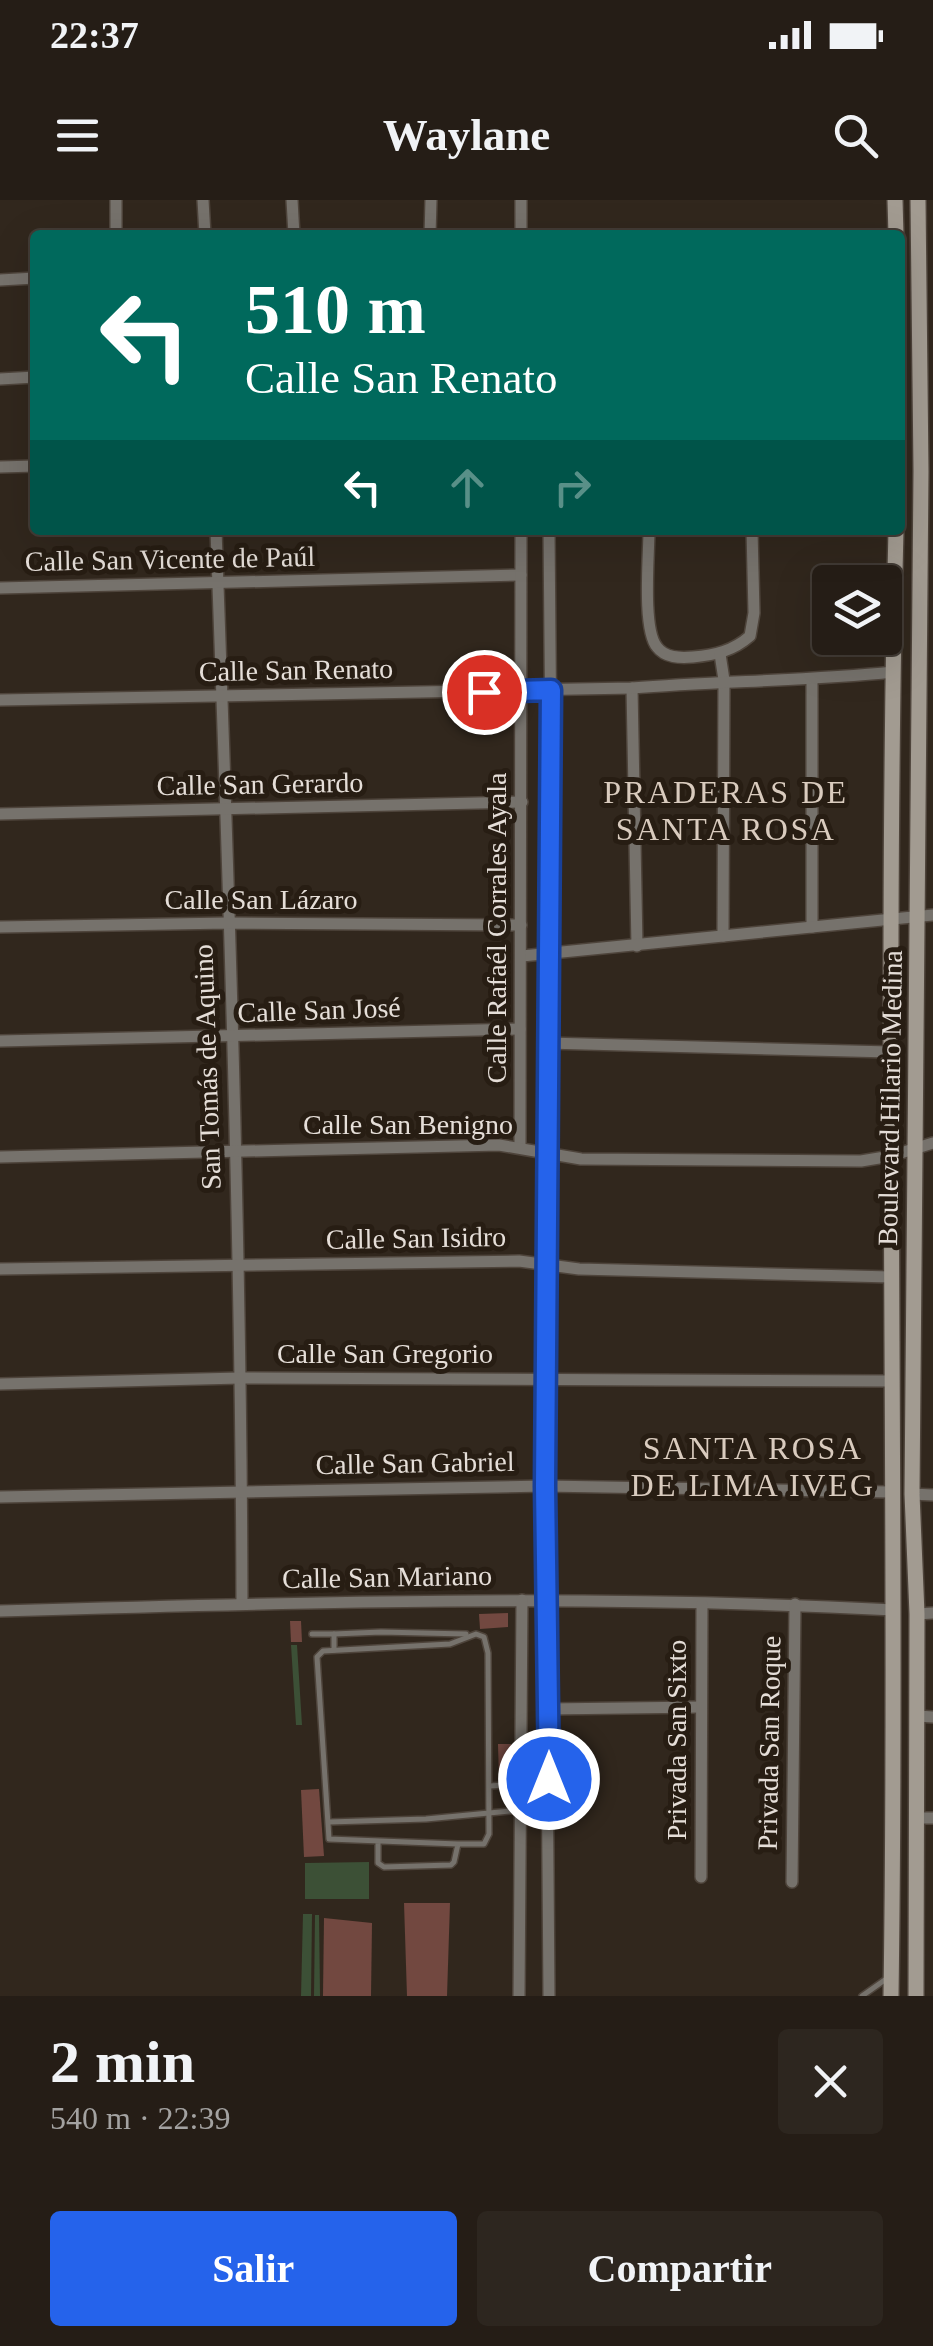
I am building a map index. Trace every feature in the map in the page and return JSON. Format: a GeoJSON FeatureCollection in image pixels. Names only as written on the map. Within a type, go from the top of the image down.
{"type":"FeatureCollection","features":[{"type":"Feature","properties":{"kind":"main road"},"geometry":{"type":"LineString","coordinates":[[895,200],[896,230]]}},
{"type":"Feature","properties":{"kind":"main road","name":"Boulevard Hilario Medina"},"geometry":{"type":"LineString","coordinates":[[916,1996],[924,1818],[925,1614],[912,1494],[915,1146],[925,915],[927,471],[918,200]]}},
{"type":"Feature","properties":{"kind":"main road","name":"Boulevard Hilario Medina"},"geometry":{"type":"LineString","coordinates":[[894,565],[896,535]]}},
{"type":"Feature","properties":{"kind":"main road","name":"Boulevard Hilario Medina"},"geometry":{"type":"LineString","coordinates":[[891,655],[891,1996]]}},
{"type":"Feature","properties":{"kind":"street"},"geometry":{"type":"LineString","coordinates":[[116,200],[116,230]]}},
{"type":"Feature","properties":{"kind":"street"},"geometry":{"type":"LineString","coordinates":[[202,200],[204,230]]}},
{"type":"Feature","properties":{"kind":"street"},"geometry":{"type":"LineString","coordinates":[[292,200],[294,230]]}},
{"type":"Feature","properties":{"kind":"street"},"geometry":{"type":"LineString","coordinates":[[430,230],[431,200]]}},
{"type":"Feature","properties":{"kind":"street"},"geometry":{"type":"LineString","coordinates":[[521,200],[521,230]]}},
{"type":"Feature","properties":{"kind":"street"},"geometry":{"type":"LineString","coordinates":[[0,280],[30,278]]}},
{"type":"Feature","properties":{"kind":"street"},"geometry":{"type":"LineString","coordinates":[[0,379],[30,377]]}},
{"type":"Feature","properties":{"kind":"street"},"geometry":{"type":"LineString","coordinates":[[0,467],[30,466]]}},
{"type":"Feature","properties":{"kind":"street","name":"San Tomás de Aquino"},"geometry":{"type":"LineString","coordinates":[[216,535],[224,695],[238,1264],[242,1604]]}},
{"type":"Feature","properties":{"kind":"street","name":"Calle Rafaél Corrales Ayala"},"geometry":{"type":"LineString","coordinates":[[520,1146],[521,535]]}},
{"type":"Feature","properties":{"kind":"street","name":"Calle Rafaél Corrales Ayala"},"geometry":{"type":"LineString","coordinates":[[548,1996],[545,1486],[549,535]]}},
{"type":"Feature","properties":{"kind":"street"},"geometry":{"type":"LineString","coordinates":[[649,535],[654,644],[667,656],[688,658],[720,654],[750,636],[754,613],[752,535]]}},
{"type":"Feature","properties":{"kind":"street","name":"Calle San Vicente de Paúl"},"geometry":{"type":"LineString","coordinates":[[0,588],[521,574]]}},
{"type":"Feature","properties":{"kind":"street"},"geometry":{"type":"LineString","coordinates":[[720,654],[724,680],[723,936]]}},
{"type":"Feature","properties":{"kind":"street"},"geometry":{"type":"LineString","coordinates":[[688,658],[689,684]]}},
{"type":"Feature","properties":{"kind":"street","name":"Calle San Renato"},"geometry":{"type":"LineString","coordinates":[[0,700],[632,688],[724,680],[812,680],[893,672]]}},
{"type":"Feature","properties":{"kind":"street"},"geometry":{"type":"LineString","coordinates":[[812,680],[812,927]]}},
{"type":"Feature","properties":{"kind":"street"},"geometry":{"type":"LineString","coordinates":[[632,688],[636,946]]}},
{"type":"Feature","properties":{"kind":"street","name":"Calle San Gerardo"},"geometry":{"type":"LineString","coordinates":[[0,814],[522,802]]}},
{"type":"Feature","properties":{"kind":"street"},"geometry":{"type":"LineString","coordinates":[[522,956],[925,915]]}},
{"type":"Feature","properties":{"kind":"street","name":"Calle San Lázaro"},"geometry":{"type":"LineString","coordinates":[[0,927],[227,922],[522,925]]}},
{"type":"Feature","properties":{"kind":"street","name":"Calle San José"},"geometry":{"type":"LineString","coordinates":[[0,1041],[520,1029]]}},
{"type":"Feature","properties":{"kind":"street"},"geometry":{"type":"LineString","coordinates":[[547,1043],[890,1052]]}},
{"type":"Feature","properties":{"kind":"street","name":"Calle San Benigno"},"geometry":{"type":"LineString","coordinates":[[0,1156],[520,1146],[581,1159],[841,1161],[891,1156],[933,1143]]}},
{"type":"Feature","properties":{"kind":"street","name":"Calle San Isidro"},"geometry":{"type":"LineString","coordinates":[[0,1269],[518,1261],[548,1267],[891,1277]]}},
{"type":"Feature","properties":{"kind":"street","name":"Calle San Gregorio"},"geometry":{"type":"LineString","coordinates":[[0,1384],[240,1378],[890,1381]]}},
{"type":"Feature","properties":{"kind":"street","name":"Calle San Gabriel"},"geometry":{"type":"LineString","coordinates":[[0,1498],[545,1486],[890,1492]]}},
{"type":"Feature","properties":{"kind":"street"},"geometry":{"type":"LineString","coordinates":[[912,1494],[933,1495]]}},
{"type":"Feature","properties":{"kind":"street","name":"Calle San Mariano"},"geometry":{"type":"LineString","coordinates":[[0,1611],[548,1599],[894,1610]]}},
{"type":"Feature","properties":{"kind":"street"},"geometry":{"type":"LineString","coordinates":[[518,1996],[522,1600]]}},
{"type":"Feature","properties":{"kind":"street","name":"Privada San Sixto"},"geometry":{"type":"LineString","coordinates":[[700,1877],[702,1604]]}},
{"type":"Feature","properties":{"kind":"street","name":"Privada San Roque"},"geometry":{"type":"LineString","coordinates":[[792,1882],[796,1604]]}},
{"type":"Feature","properties":{"kind":"street"},"geometry":{"type":"LineString","coordinates":[[549,1708],[700,1707]]}},
{"type":"Feature","properties":{"kind":"lane"},"geometry":{"type":"LineString","coordinates":[[381,1632],[382,1649]]}},
{"type":"Feature","properties":{"kind":"lane"},"geometry":{"type":"LineString","coordinates":[[418,1632],[419,1646]]}},
{"type":"Feature","properties":{"kind":"lane"},"geometry":{"type":"LineString","coordinates":[[450,1632],[450,1644]]}},
{"type":"Feature","properties":{"kind":"lane"},"geometry":{"type":"LineString","coordinates":[[312,1634],[450,1632],[471,1634],[484,1637],[488,1653],[489,1786],[489,1834],[484,1844],[332,1840],[316,1662],[320,1654],[334,1650],[450,1644],[471,1634]]}},
{"type":"Feature","properties":{"kind":"lane"},"geometry":{"type":"LineString","coordinates":[[334,1634],[334,1650]]}},
{"type":"Feature","properties":{"kind":"lane"},"geometry":{"type":"LineString","coordinates":[[489,1786],[521,1784]]}},
{"type":"Feature","properties":{"kind":"lane"},"geometry":{"type":"LineString","coordinates":[[329,1822],[522,1810]]}},
{"type":"Feature","properties":{"kind":"lane"},"geometry":{"type":"LineString","coordinates":[[378,1842],[378,1863],[384,1868],[450,1865],[458,1844]]}},
{"type":"Feature","properties":{"kind":"lane"},"geometry":{"type":"LineString","coordinates":[[862,1996],[891,1975]]}},
{"type":"Feature","properties":{"kind":"green space"},"geometry":{"type":"Polygon","coordinates":[[[291,1645],[297,1645],[302,1725],[296,1725],[291,1645]]]}},
{"type":"Feature","properties":{"kind":"green space"},"geometry":{"type":"Polygon","coordinates":[[[369,1862],[369,1899],[305,1899],[305,1863],[369,1862]]]}},
{"type":"Feature","properties":{"kind":"green space"},"geometry":{"type":"Polygon","coordinates":[[[303,1914],[312,1914],[311,1996],[301,1996],[303,1914]]]}},
{"type":"Feature","properties":{"kind":"green space"},"geometry":{"type":"Polygon","coordinates":[[[315,1915],[319,1915],[320,1996],[314,1996],[315,1915]]]}},
{"type":"Feature","properties":{"kind":"building"},"geometry":{"type":"Polygon","coordinates":[[[508,1613],[508,1627],[480,1629],[479,1614],[508,1613]]]}},
{"type":"Feature","properties":{"kind":"building"},"geometry":{"type":"Polygon","coordinates":[[[290,1621],[301,1621],[302,1642],[291,1642],[290,1621]]]}},
{"type":"Feature","properties":{"kind":"building"},"geometry":{"type":"Polygon","coordinates":[[[498,1744],[511,1744],[511,1778],[499,1778],[498,1744]]]}},
{"type":"Feature","properties":{"kind":"building"},"geometry":{"type":"Polygon","coordinates":[[[319,1789],[324,1856],[304,1857],[301,1790],[319,1789]]]}},
{"type":"Feature","properties":{"kind":"building"},"geometry":{"type":"Polygon","coordinates":[[[404,1903],[450,1903],[447,1996],[407,1996],[404,1903]]]}},
{"type":"Feature","properties":{"kind":"building"},"geometry":{"type":"Polygon","coordinates":[[[324,1918],[372,1923],[371,1996],[323,1996],[324,1918]]]}},
{"type":"Feature","properties":{"kind":"district","name":"PRADERAS DE SANTA ROSA"},"geometry":{"type":"Point","coordinates":[726,810]}},
{"type":"Feature","properties":{"kind":"district","name":"SANTA ROSA DE LIMA IVEG"},"geometry":{"type":"Point","coordinates":[753,1466]}},
{"type":"Feature","properties":{"kind":"route"},"geometry":{"type":"LineString","coordinates":[[484,692],[551,690],[545,1486],[549,1779]]}}]}
